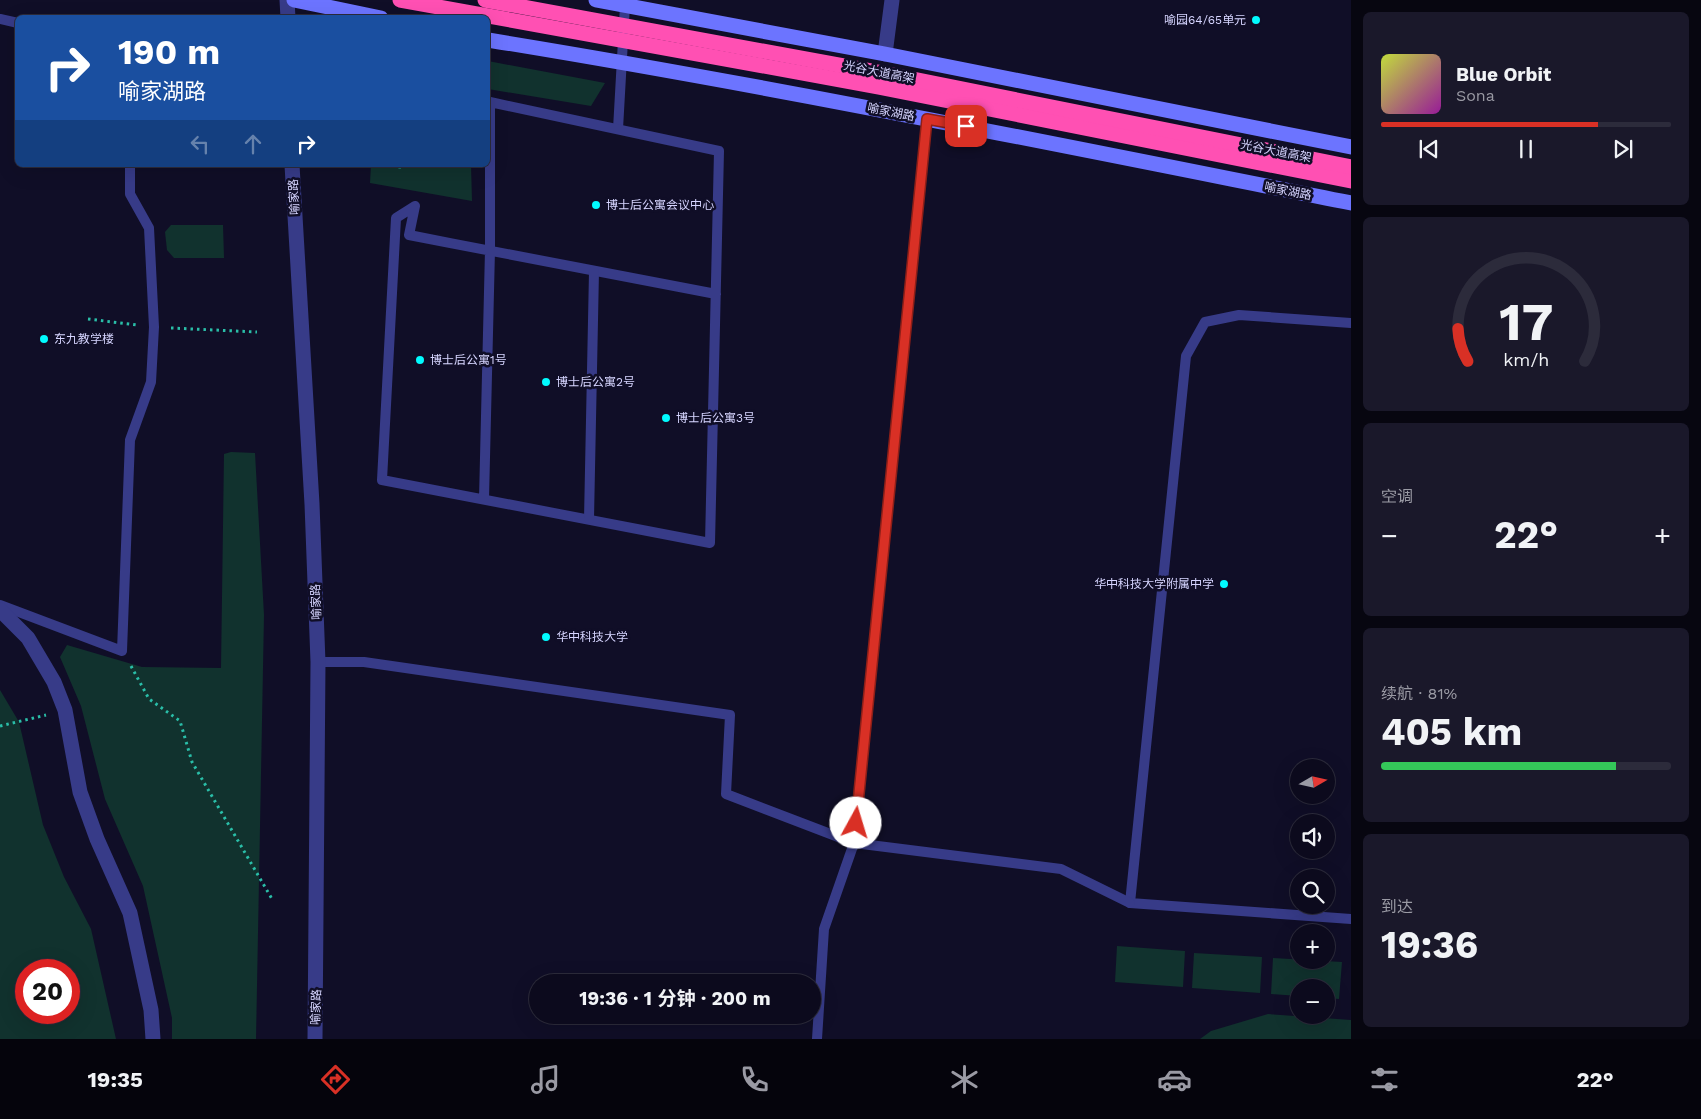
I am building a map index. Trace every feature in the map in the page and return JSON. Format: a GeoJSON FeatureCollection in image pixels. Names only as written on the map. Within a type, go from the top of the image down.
{"type":"FeatureCollection","features":[{"type":"Feature","properties":{"kind":"highway","name":"光谷大道高架"},"geometry":{"type":"LineString","coordinates":[[400,0],[483,15]]}},
{"type":"Feature","properties":{"kind":"highway","name":"光谷大道高架"},"geometry":{"type":"LineString","coordinates":[[485,0],[882,73],[1351,167]]}},
{"type":"Feature","properties":{"kind":"highway","name":"光谷大道高架"},"geometry":{"type":"LineString","coordinates":[[490,16],[879,87],[1351,181]]}},
{"type":"Feature","properties":{"kind":"main road"},"geometry":{"type":"LineString","coordinates":[[294,0],[369,15]]}},
{"type":"Feature","properties":{"kind":"main road"},"geometry":{"type":"LineString","coordinates":[[596,0],[885,54],[1351,146]]}},
{"type":"Feature","properties":{"kind":"main road","name":"喻家湖路"},"geometry":{"type":"LineString","coordinates":[[490,40],[622,62],[927,119],[1351,203]]}},
{"type":"Feature","properties":{"kind":"street"},"geometry":{"type":"LineString","coordinates":[[287,0],[288,15]]}},
{"type":"Feature","properties":{"kind":"street"},"geometry":{"type":"LineString","coordinates":[[885,54],[892,0]]}},
{"type":"Feature","properties":{"kind":"street","name":"喻家路"},"geometry":{"type":"LineString","coordinates":[[292,167],[312,504],[318,662],[315,1039]]}},
{"type":"Feature","properties":{"kind":"street"},"geometry":{"type":"LineString","coordinates":[[0,610],[28,638],[54,682],[65,710],[80,792],[97,839],[130,913],[151,1010],[153,1039]]}},
{"type":"Feature","properties":{"kind":"lane"},"geometry":{"type":"LineString","coordinates":[[618,129],[625,5]]}},
{"type":"Feature","properties":{"kind":"lane"},"geometry":{"type":"LineString","coordinates":[[0,19],[15,22]]}},
{"type":"Feature","properties":{"kind":"lane"},"geometry":{"type":"LineString","coordinates":[[484,499],[490,250],[490,102],[719,151],[716,294],[710,543],[382,480],[396,218],[415,206],[409,235],[490,250],[716,294]]}},
{"type":"Feature","properties":{"kind":"lane"},"geometry":{"type":"LineString","coordinates":[[817,1039],[824,929],[854,843],[927,119]]}},
{"type":"Feature","properties":{"kind":"lane"},"geometry":{"type":"LineString","coordinates":[[0,605],[122,652],[130,440],[150,382],[154,327],[149,228],[130,194],[130,167]]}},
{"type":"Feature","properties":{"kind":"lane"},"geometry":{"type":"LineString","coordinates":[[589,519],[594,271]]}},
{"type":"Feature","properties":{"kind":"lane"},"geometry":{"type":"LineString","coordinates":[[1130,903],[1186,356],[1206,322],[1239,314],[1351,323]]}},
{"type":"Feature","properties":{"kind":"lane"},"geometry":{"type":"LineString","coordinates":[[318,662],[364,662],[730,715],[726,794],[854,843],[1061,869],[1130,903],[1351,919]]}},
{"type":"Feature","properties":{"kind":"path"},"geometry":{"type":"LineString","coordinates":[[88,319],[154,327],[257,332]]}},
{"type":"Feature","properties":{"kind":"path"},"geometry":{"type":"LineString","coordinates":[[122,652],[149,699],[180,721],[192,762],[272,899]]}},
{"type":"Feature","properties":{"kind":"path"},"geometry":{"type":"LineString","coordinates":[[0,726],[65,710]]}},
{"type":"Feature","properties":{"kind":"green space"},"geometry":{"type":"Polygon","coordinates":[[[490,61],[605,83],[591,106],[490,89],[490,61]]]}},
{"type":"Feature","properties":{"kind":"green space"},"geometry":{"type":"Polygon","coordinates":[[[371,167],[471,167],[472,201],[370,183],[371,167]]]}},
{"type":"Feature","properties":{"kind":"green space"},"geometry":{"type":"Polygon","coordinates":[[[171,225],[223,225],[224,258],[174,258],[167,250],[165,232],[171,225]]]}},
{"type":"Feature","properties":{"kind":"green space"},"geometry":{"type":"Polygon","coordinates":[[[231,452],[255,453],[264,615],[256,1039],[172,1039],[172,1018],[143,886],[105,799],[81,706],[60,657],[67,645],[142,667],[221,668],[224,454],[231,452]]]}},
{"type":"Feature","properties":{"kind":"green space"},"geometry":{"type":"Polygon","coordinates":[[[0,690],[19,722],[43,825],[64,877],[91,929],[116,1039],[0,1039],[0,690]]]}},
{"type":"Feature","properties":{"kind":"green space"},"geometry":{"type":"Polygon","coordinates":[[[1117,946],[1185,951],[1183,987],[1115,982],[1117,946]]]}},
{"type":"Feature","properties":{"kind":"green space"},"geometry":{"type":"Polygon","coordinates":[[[1194,953],[1262,957],[1260,993],[1192,988],[1194,953]]]}},
{"type":"Feature","properties":{"kind":"green space"},"geometry":{"type":"Polygon","coordinates":[[[1273,958],[1290,959],[1290,969],[1335,969],[1335,962],[1342,962],[1339,999],[1335,999],[1335,979],[1290,979],[1290,995],[1271,994],[1273,958]]]}},
{"type":"Feature","properties":{"kind":"green space"},"geometry":{"type":"Polygon","coordinates":[[[1268,1014],[1290,1016],[1290,1024],[1335,1024],[1335,1019],[1351,1020],[1351,1039],[1200,1039],[1211,1031],[1268,1014]]]}},
{"type":"Feature","properties":{"kind":"place","name":"喻园64/65单元"},"geometry":{"type":"Point","coordinates":[1256,20]}},
{"type":"Feature","properties":{"kind":"place","name":"博士后公寓会议中心"},"geometry":{"type":"Point","coordinates":[596,205]}},
{"type":"Feature","properties":{"kind":"place","name":"东九教学楼"},"geometry":{"type":"Point","coordinates":[44,339]}},
{"type":"Feature","properties":{"kind":"place","name":"博士后公寓1号"},"geometry":{"type":"Point","coordinates":[420,360]}},
{"type":"Feature","properties":{"kind":"place","name":"博士后公寓2号"},"geometry":{"type":"Point","coordinates":[546,382]}},
{"type":"Feature","properties":{"kind":"place","name":"博士后公寓3号"},"geometry":{"type":"Point","coordinates":[666,418]}},
{"type":"Feature","properties":{"kind":"place","name":"华中科技大学附属中学"},"geometry":{"type":"Point","coordinates":[1224,584]}},
{"type":"Feature","properties":{"kind":"place","name":"华中科技大学"},"geometry":{"type":"Point","coordinates":[546,637]}},
{"type":"Feature","properties":{"kind":"route"},"geometry":{"type":"LineString","coordinates":[[856,823],[927,119],[966,126]]}}]}
